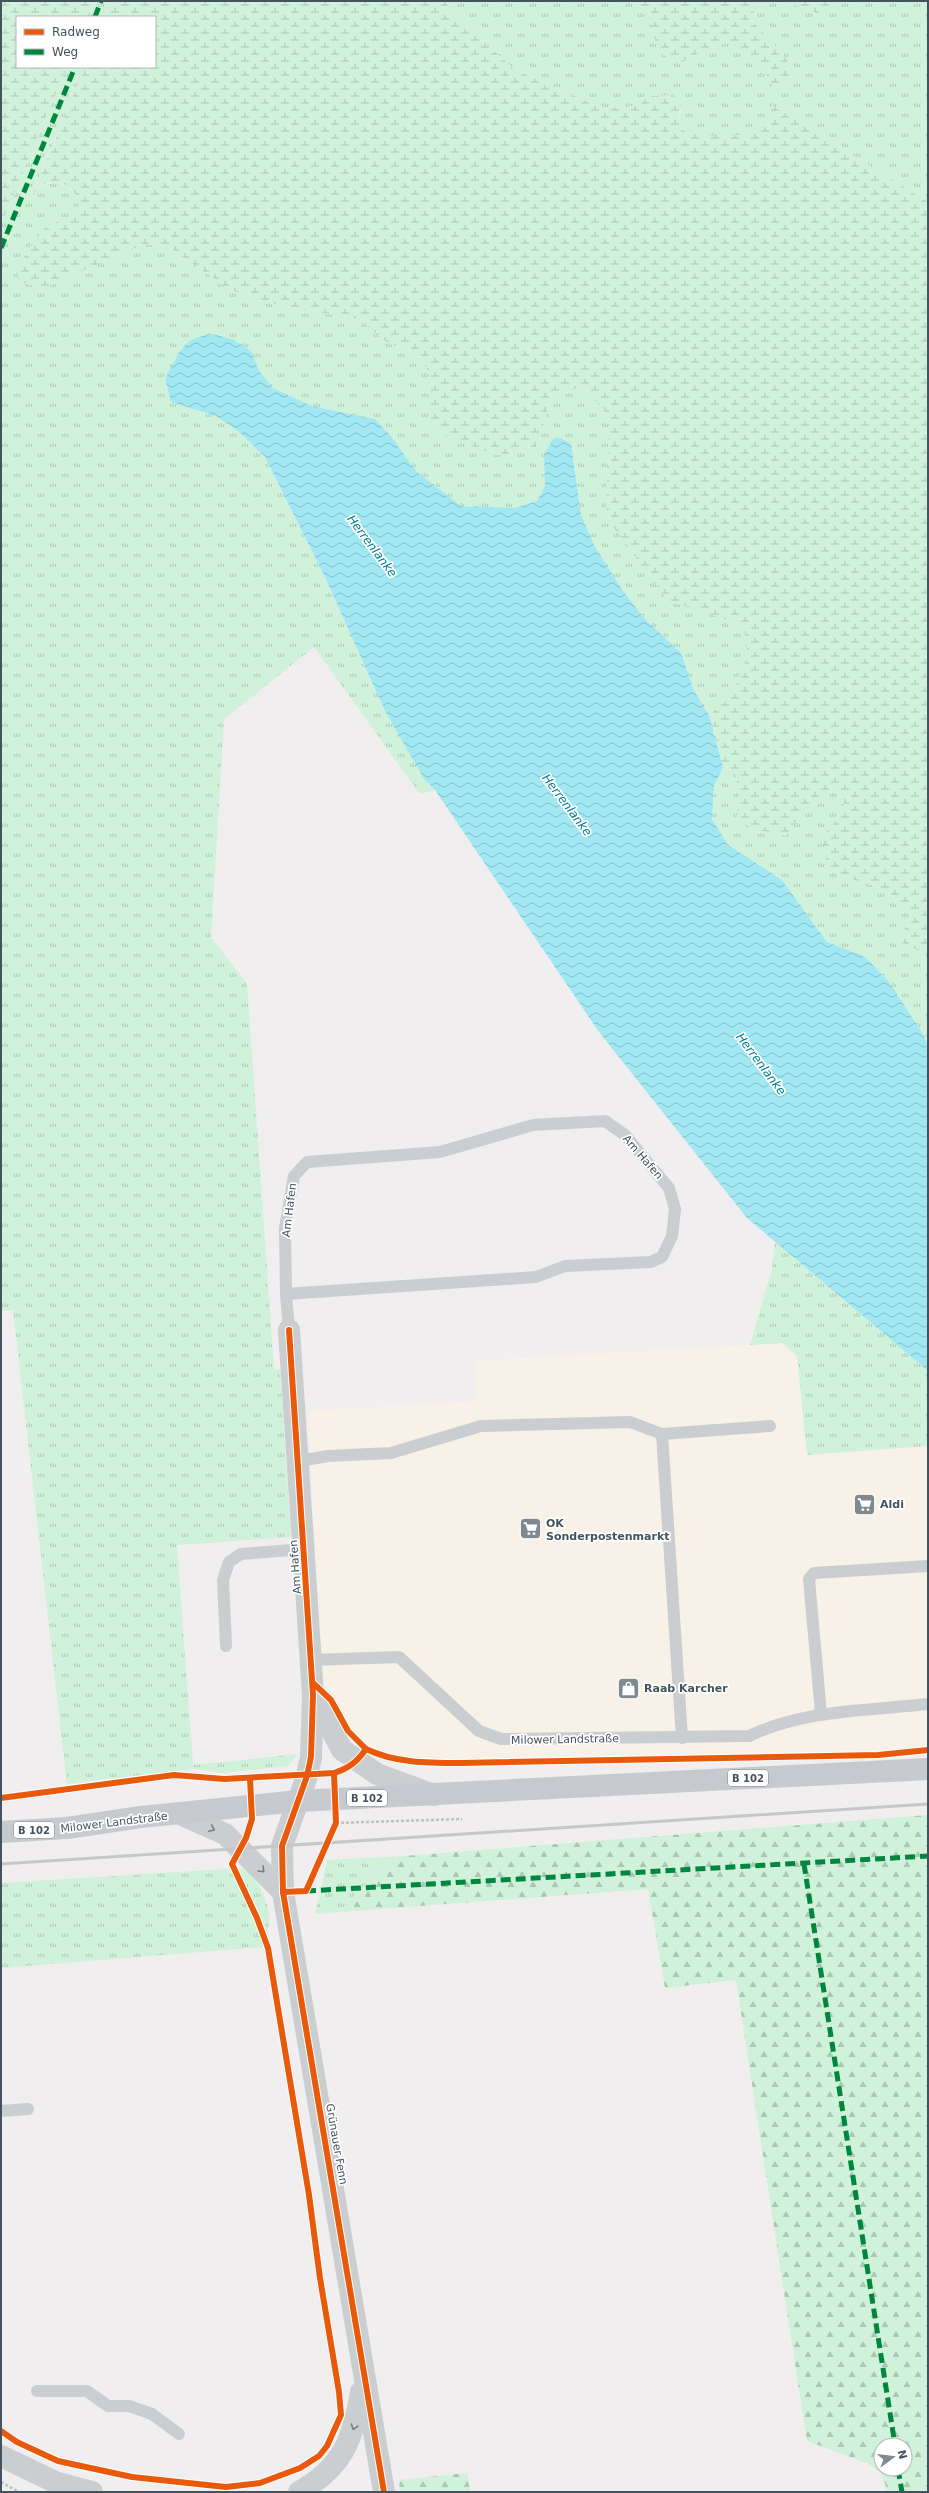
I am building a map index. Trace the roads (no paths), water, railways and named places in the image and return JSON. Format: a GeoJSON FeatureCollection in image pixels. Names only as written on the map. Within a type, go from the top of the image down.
{"type":"FeatureCollection","features":[{"type":"Feature","properties":{"kind":"main road","name":"Milower Landstraße"},"geometry":{"type":"LineString","coordinates":[[1,1832],[66,1828],[298,1801],[928,1769]]}},
{"type":"Feature","properties":{"kind":"street","name":"Am Hafen"},"geometry":{"type":"LineString","coordinates":[[289,1330],[299,1461],[313,1695],[311,1757],[298,1801]]}},
{"type":"Feature","properties":{"kind":"street","name":"Milower Landstraße"},"geometry":{"type":"LineString","coordinates":[[313,1695],[342,1750],[377,1774],[435,1795]]}},
{"type":"Feature","properties":{"kind":"street","name":"Grünauer Fenn"},"geometry":{"type":"LineString","coordinates":[[298,1801],[282,1846],[283,1892],[363,2375],[384,2492]]}},
{"type":"Feature","properties":{"kind":"street","name":"Milower Landstraße"},"geometry":{"type":"LineString","coordinates":[[180,1814],[225,1834],[283,1892]]}},
{"type":"Feature","properties":{"kind":"street","name":"Grünauer Fenn"},"geometry":{"type":"LineString","coordinates":[[299,2492],[321,2478],[343,2455],[356,2420],[363,2375]]}},
{"type":"Feature","properties":{"kind":"street"},"geometry":{"type":"LineString","coordinates":[[1,2456],[55,2482],[92,2492]]}},
{"type":"Feature","properties":{"kind":"lane","name":"Am Hafen"},"geometry":{"type":"LineString","coordinates":[[286,1294],[536,1277],[565,1266],[651,1262],[662,1257],[672,1236],[675,1209],[669,1188],[625,1135],[605,1121],[533,1125],[440,1152],[307,1162],[294,1176],[285,1228],[286,1294],[289,1330]]}},
{"type":"Feature","properties":{"kind":"lane"},"geometry":{"type":"LineString","coordinates":[[299,1461],[328,1456],[391,1453],[480,1426],[630,1422],[662,1434],[770,1426]]}},
{"type":"Feature","properties":{"kind":"lane"},"geometry":{"type":"LineString","coordinates":[[662,1434],[682,1738]]}},
{"type":"Feature","properties":{"kind":"lane","name":"Am Hafen"},"geometry":{"type":"LineString","coordinates":[[226,1646],[223,1580],[229,1562],[241,1554],[304,1549]]}},
{"type":"Feature","properties":{"kind":"lane"},"geometry":{"type":"LineString","coordinates":[[821,1714],[809,1579],[814,1573],[928,1566]]}},
{"type":"Feature","properties":{"kind":"lane","name":"Milower Landstraße"},"geometry":{"type":"LineString","coordinates":[[312,1660],[399,1657],[479,1731],[501,1740],[749,1736],[774,1724],[821,1714],[928,1704]]}},
{"type":"Feature","properties":{"kind":"lane"},"geometry":{"type":"LineString","coordinates":[[1,2111],[28,2109]]}},
{"type":"Feature","properties":{"kind":"lane"},"geometry":{"type":"LineString","coordinates":[[36,2391],[87,2391],[108,2406],[129,2406],[152,2414],[179,2434]]}},
{"type":"Feature","properties":{"kind":"water","name":"Herrenlanke"},"geometry":{"type":"Polygon","coordinates":[[[213,334],[234,340],[251,351],[260,372],[273,388],[312,406],[375,419],[390,435],[417,472],[461,506],[514,508],[537,501],[545,486],[544,455],[553,439],[558,437],[571,444],[581,515],[594,545],[623,591],[644,618],[681,653],[694,691],[709,715],[723,768],[714,785],[712,819],[728,845],[782,880],[827,942],[865,957],[889,982],[925,1037],[928,1047],[928,1371],[747,1218],[599,1032],[435,790],[424,779],[385,711],[324,575],[265,457],[238,431],[216,416],[171,402],[165,379],[178,354],[194,339],[213,334]]]}},
{"type":"Feature","properties":{"kind":"railway"},"geometry":{"type":"LineString","coordinates":[[1,1864],[928,1804]]}},
{"type":"Feature","properties":{"kind":"place","name":"Aldi"},"geometry":{"type":"Point","coordinates":[865,1504]}},
{"type":"Feature","properties":{"kind":"place","name":"OK Sonderpostenmarkt"},"geometry":{"type":"Point","coordinates":[530,1529]}},
{"type":"Feature","properties":{"kind":"place","name":"Raab Karcher"},"geometry":{"type":"Point","coordinates":[628,1688]}}]}
